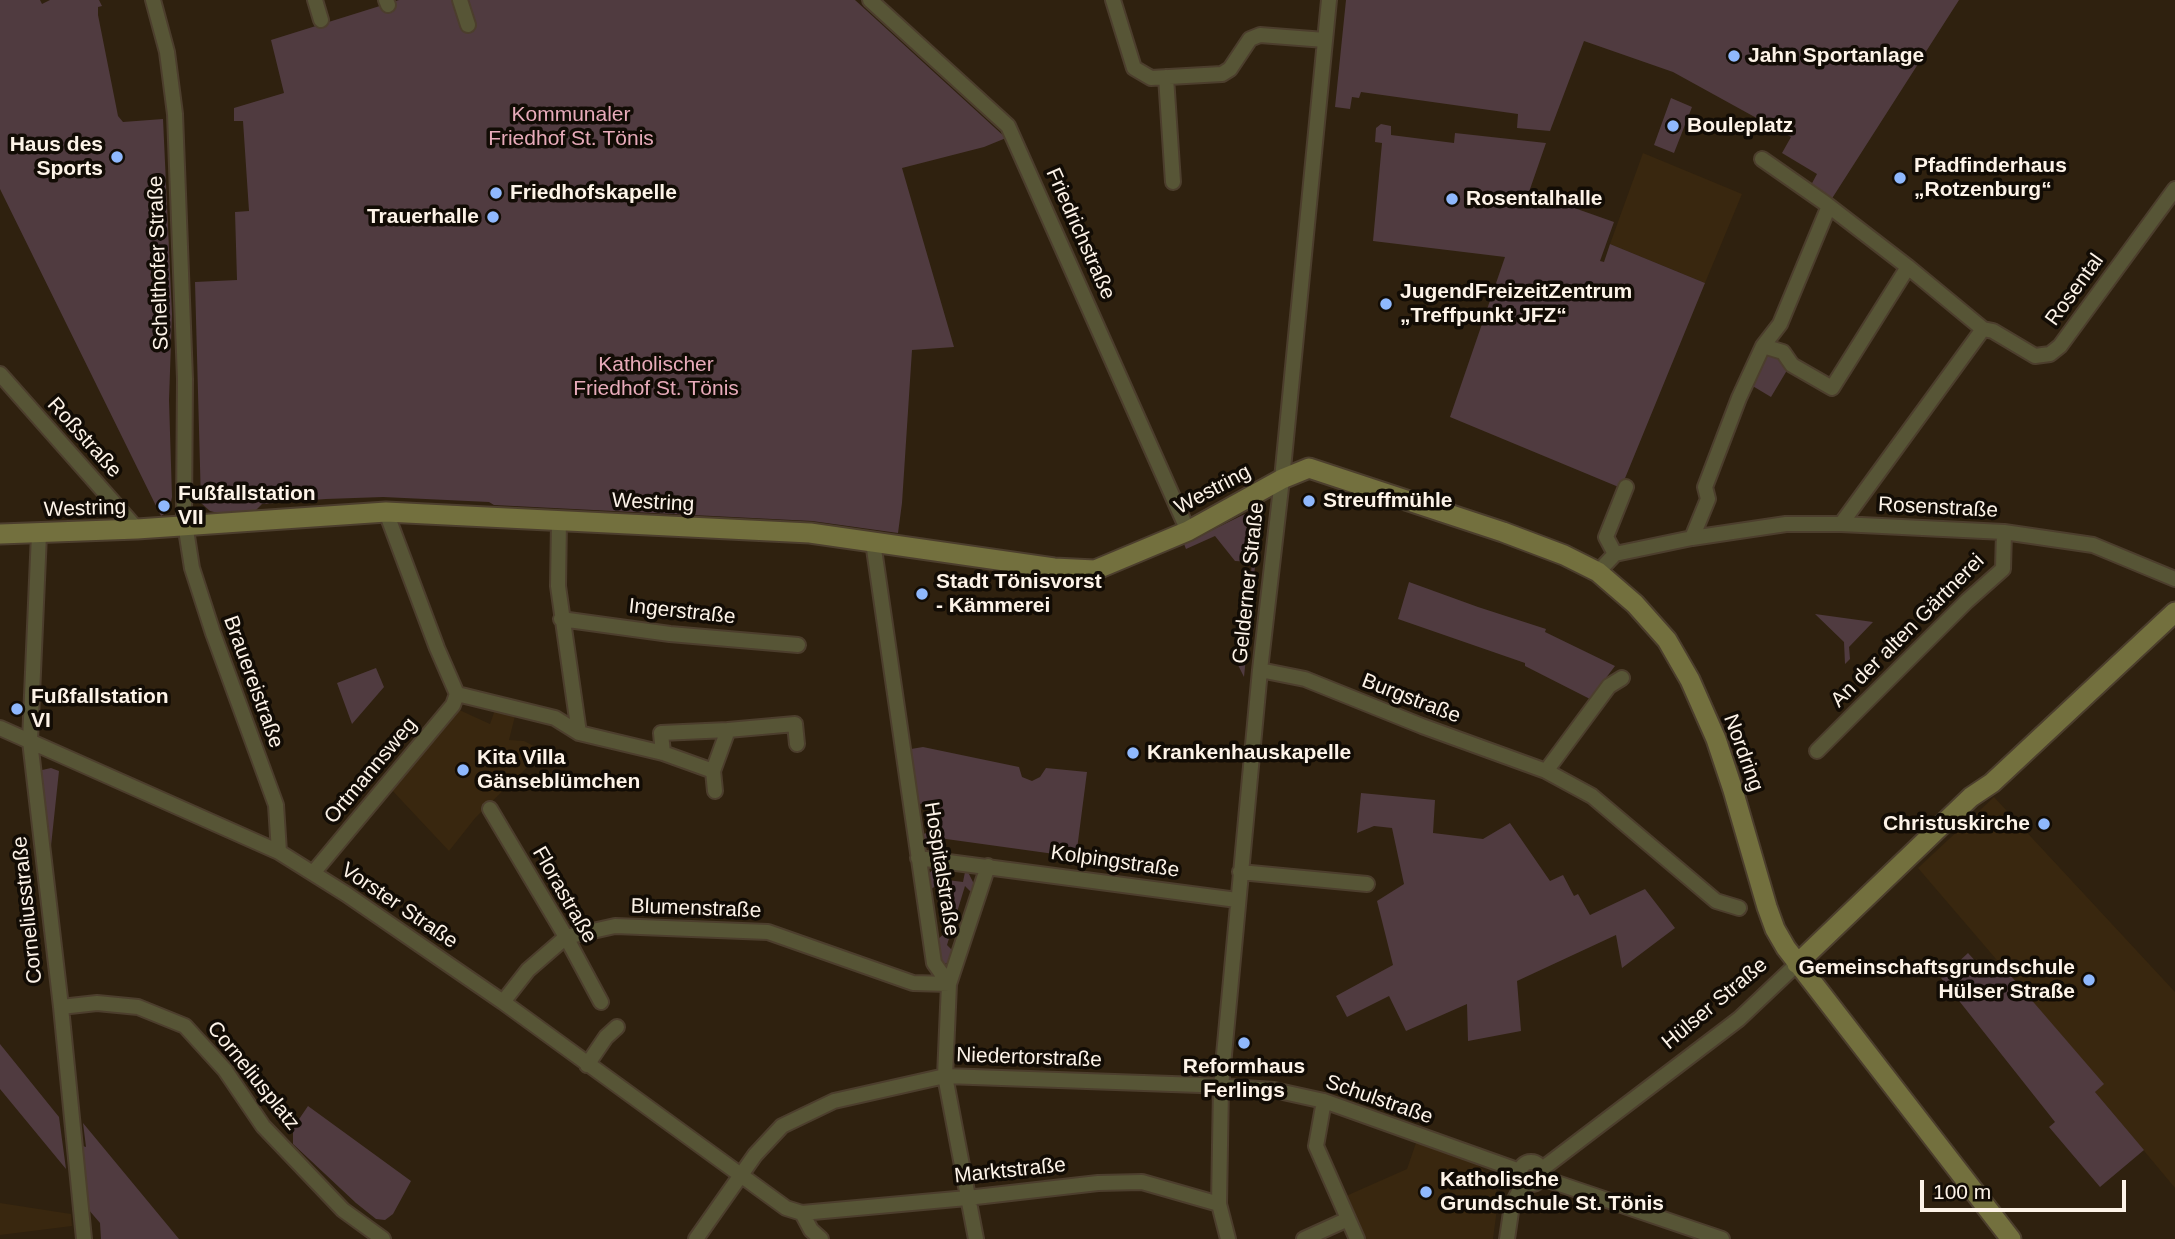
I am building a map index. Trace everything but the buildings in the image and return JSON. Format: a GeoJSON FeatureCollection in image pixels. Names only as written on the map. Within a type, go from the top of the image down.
{"type":"FeatureCollection","features":[{"type":"Feature","properties":{"kind":"street","name":"Schelthofer Straße"},"geometry":{"type":"LineString","coordinates":[[153,0],[167,52],[175,114],[185,379],[183,488],[186,527]]}},
{"type":"Feature","properties":{"kind":"street"},"geometry":{"type":"LineString","coordinates":[[315,0],[321,20]]}},
{"type":"Feature","properties":{"kind":"street"},"geometry":{"type":"LineString","coordinates":[[460,0],[468,25]]}},
{"type":"Feature","properties":{"kind":"street","name":"Friedrichstraße"},"geometry":{"type":"LineString","coordinates":[[870,0],[1008,126],[1188,531]]}},
{"type":"Feature","properties":{"kind":"street"},"geometry":{"type":"LineString","coordinates":[[1113,0],[1134,68],[1150,78],[1222,74],[1230,69],[1250,39],[1260,35],[1325,40]]}},
{"type":"Feature","properties":{"kind":"street","name":"Gelderner Straße"},"geometry":{"type":"LineString","coordinates":[[1224,1236],[1219,1204],[1221,1087],[1237,900],[1329,0]]}},
{"type":"Feature","properties":{"kind":"street"},"geometry":{"type":"LineString","coordinates":[[1166,77],[1173,182]]}},
{"type":"Feature","properties":{"kind":"street","name":"Rosental"},"geometry":{"type":"LineString","coordinates":[[1762,159],[1829,206],[1983,329],[1993,331],[2035,356],[2050,354],[2060,346],[2175,189]]}},
{"type":"Feature","properties":{"kind":"street"},"geometry":{"type":"LineString","coordinates":[[1692,538],[1708,499],[1705,487],[1739,398],[1763,346],[1780,324],[1829,206]]}},
{"type":"Feature","properties":{"kind":"street"},"geometry":{"type":"LineString","coordinates":[[1763,346],[1783,352],[1792,365],[1832,388],[1908,267]]}},
{"type":"Feature","properties":{"kind":"street"},"geometry":{"type":"LineString","coordinates":[[1841,524],[1983,329]]}},
{"type":"Feature","properties":{"kind":"street","name":"Roßstraße"},"geometry":{"type":"LineString","coordinates":[[0,374],[138,529]]}},
{"type":"Feature","properties":{"kind":"street","name":"Nordring"},"geometry":{"type":"LineString","coordinates":[[1282,479],[1309,468],[1503,532],[1564,555],[1598,572],[1635,604],[1667,640],[1690,680],[1716,739],[1776,929],[1797,964],[2011,1239]]}},
{"type":"Feature","properties":{"kind":"street","name":"Westring"},"geometry":{"type":"LineString","coordinates":[[0,534],[186,527],[386,512],[810,533],[1065,569],[1095,570],[1188,531],[1282,479]]}},
{"type":"Feature","properties":{"kind":"street"},"geometry":{"type":"LineString","coordinates":[[1598,572],[1615,554],[1606,537],[1626,487]]}},
{"type":"Feature","properties":{"kind":"street"},"geometry":{"type":"LineString","coordinates":[[386,512],[457,694],[555,718],[579,733],[663,752],[713,771]]}},
{"type":"Feature","properties":{"kind":"street"},"geometry":{"type":"LineString","coordinates":[[558,521],[561,618],[579,733]]}},
{"type":"Feature","properties":{"kind":"street","name":"Rosenstraße"},"geometry":{"type":"LineString","coordinates":[[1615,554],[1692,538],[1786,524],[1841,524],[2004,532],[2092,545],[2175,579]]}},
{"type":"Feature","properties":{"kind":"street","name":"Brauereistraße"},"geometry":{"type":"LineString","coordinates":[[186,527],[192,568],[213,633],[276,805],[279,852]]}},
{"type":"Feature","properties":{"kind":"street","name":"An der alten Gärtnerei"},"geometry":{"type":"LineString","coordinates":[[1817,751],[1967,601],[2003,569],[2004,532]]}},
{"type":"Feature","properties":{"kind":"street","name":"Corneliusstraße"},"geometry":{"type":"LineString","coordinates":[[39,534],[30,741],[61,1007],[84,1239]]}},
{"type":"Feature","properties":{"kind":"street","name":"Hospitalstraße"},"geometry":{"type":"LineString","coordinates":[[873,542],[934,963],[949,984]]}},
{"type":"Feature","properties":{"kind":"street","name":"Hülser Straße"},"geometry":{"type":"LineString","coordinates":[[1542,1173],[1739,1019],[1906,862],[1935,848],[1979,806],[1992,783],[2175,612]]}},
{"type":"Feature","properties":{"kind":"street","name":"Ingerstraße"},"geometry":{"type":"LineString","coordinates":[[561,618],[670,634],[798,645]]}},
{"type":"Feature","properties":{"kind":"street","name":"Burgstraße"},"geometry":{"type":"LineString","coordinates":[[1260,670],[1305,679],[1422,726],[1546,771],[1592,796],[1717,901],[1739,908]]}},
{"type":"Feature","properties":{"kind":"street"},"geometry":{"type":"LineString","coordinates":[[1546,771],[1609,686],[1622,678]]}},
{"type":"Feature","properties":{"kind":"street","name":"Ortmannsweg"},"geometry":{"type":"LineString","coordinates":[[313,873],[453,705],[457,694]]}},
{"type":"Feature","properties":{"kind":"street"},"geometry":{"type":"LineString","coordinates":[[663,752],[661,733],[795,724],[797,744]]}},
{"type":"Feature","properties":{"kind":"street","name":"Vorster Straße"},"geometry":{"type":"LineString","coordinates":[[0,728],[279,852],[503,1002],[786,1208],[802,1213]]}},
{"type":"Feature","properties":{"kind":"street"},"geometry":{"type":"LineString","coordinates":[[715,791],[713,771],[728,730]]}},
{"type":"Feature","properties":{"kind":"street","name":"Florastraße"},"geometry":{"type":"LineString","coordinates":[[490,809],[601,1002]]}},
{"type":"Feature","properties":{"kind":"street","name":"Kolpingstraße"},"geometry":{"type":"LineString","coordinates":[[918,858],[1237,900]]}},
{"type":"Feature","properties":{"kind":"street"},"geometry":{"type":"LineString","coordinates":[[976,1239],[945,1076],[949,984],[988,866]]}},
{"type":"Feature","properties":{"kind":"street"},"geometry":{"type":"LineString","coordinates":[[1240,873],[1367,884]]}},
{"type":"Feature","properties":{"kind":"street","name":"Blumenstraße"},"geometry":{"type":"LineString","coordinates":[[503,1002],[528,970],[566,937],[615,926],[768,932],[913,983],[949,984]]}},
{"type":"Feature","properties":{"kind":"street","name":"Corneliusplatz"},"geometry":{"type":"LineString","coordinates":[[61,1007],[97,1003],[138,1007],[185,1026],[225,1070],[263,1126],[343,1210],[383,1239]]}},
{"type":"Feature","properties":{"kind":"street"},"geometry":{"type":"LineString","coordinates":[[587,1065],[606,1037],[617,1027]]}},
{"type":"Feature","properties":{"kind":"street","name":"Niedertorstraße"},"geometry":{"type":"LineString","coordinates":[[696,1239],[755,1155],[782,1126],[834,1101],[945,1076],[1221,1087]]}},
{"type":"Feature","properties":{"kind":"street","name":"Schulstraße"},"geometry":{"type":"LineString","coordinates":[[1221,1087],[1274,1090],[1324,1101],[1522,1177]]}},
{"type":"Feature","properties":{"kind":"street"},"geometry":{"type":"LineString","coordinates":[[1324,1101],[1316,1146],[1357,1239]]}},
{"type":"Feature","properties":{"kind":"street"},"geometry":{"type":"LineString","coordinates":[[1507,1239],[1512,1205],[1522,1177],[1523,1164],[1530,1161],[1537,1163],[1542,1173],[1722,1239]]}},
{"type":"Feature","properties":{"kind":"street","name":"Marktstraße"},"geometry":{"type":"LineString","coordinates":[[802,1213],[1098,1183],[1142,1182],[1219,1204]]}},
{"type":"Feature","properties":{"kind":"street"},"geometry":{"type":"LineString","coordinates":[[802,1213],[811,1230],[821,1239]]}},
{"type":"Feature","properties":{"kind":"street"},"geometry":{"type":"LineString","coordinates":[[1304,1239],[1348,1219]]}},
{"type":"Feature","properties":{"kind":"shaded area"},"geometry":{"type":"Polygon","coordinates":[[[1643,153],[1742,194],[1705,283],[1610,244],[1643,153]]]}},
{"type":"Feature","properties":{"kind":"shaded area","name":"Kita Villa Gänseblümchen"},"geometry":{"type":"Polygon","coordinates":[[[496,707],[516,712],[509,740],[524,741],[544,751],[476,817],[449,851],[389,787],[455,708],[490,724],[496,707]]]}},
{"type":"Feature","properties":{"kind":"shaded area","name":"Gemeinschaftsgrundschule Hülser Straße"},"geometry":{"type":"Polygon","coordinates":[[[1994,797],[2175,992],[2175,1188],[2095,1092],[2103,1084],[1918,868],[1994,797]]]}},
{"type":"Feature","properties":{"kind":"shaded area","name":"Katholische Grundschule St. Tönis"},"geometry":{"type":"Polygon","coordinates":[[[1417,1140],[1472,1160],[1488,1174],[1496,1188],[1498,1201],[1493,1239],[1365,1239],[1346,1196],[1407,1169],[1417,1140]]]}},
{"type":"Feature","properties":{"kind":"shaded area"},"geometry":{"type":"Polygon","coordinates":[[[0,1203],[71,1214],[72,1226],[0,1235],[0,1203]]]}},
{"type":"Feature","properties":{"kind":"green space"},"geometry":{"type":"Polygon","coordinates":[[[0,0],[40,0],[42,4],[50,0],[99,0],[102,6],[98,7],[98,15],[118,116],[123,122],[163,119],[172,314],[169,400],[172,497],[169,511],[161,516],[0,189],[0,0]]]}},
{"type":"Feature","properties":{"kind":"green space"},"geometry":{"type":"Polygon","coordinates":[[[399,0],[855,0],[1006,138],[984,147],[902,168],[954,347],[912,350],[898,533],[812,521],[383,497],[262,504],[255,511],[222,514],[210,511],[201,503],[195,282],[237,280],[235,212],[249,211],[243,121],[234,121],[234,108],[284,93],[271,40],[399,0]]]}},
{"type":"Feature","properties":{"kind":"green space","name":"Jahn Sportanlage"},"geometry":{"type":"Polygon","coordinates":[[[1346,0],[1959,0],[1831,200],[1811,185],[1817,174],[1782,153],[1791,137],[1673,72],[1584,41],[1550,131],[1517,128],[1518,114],[1361,92],[1359,98],[1352,97],[1350,109],[1335,107],[1346,0]]]}},
{"type":"Feature","properties":{"kind":"green space","name":"Bouleplatz"},"geometry":{"type":"Polygon","coordinates":[[[1671,98],[1692,107],[1674,153],[1654,145],[1671,98]]]}},
{"type":"Feature","properties":{"kind":"green space"},"geometry":{"type":"Polygon","coordinates":[[[1381,124],[1391,126],[1391,135],[1454,143],[1455,133],[1546,143],[1529,192],[1614,222],[1600,261],[1604,262],[1610,244],[1705,283],[1621,488],[1450,417],[1505,257],[1373,241],[1382,143],[1375,142],[1376,128],[1381,124]]]}},
{"type":"Feature","properties":{"kind":"green space"},"geometry":{"type":"Polygon","coordinates":[[[1769,352],[1774,353],[1789,367],[1771,397],[1751,385],[1762,358],[1769,352]]]}},
{"type":"Feature","properties":{"kind":"green space"},"geometry":{"type":"Polygon","coordinates":[[[1261,506],[1244,677],[1236,661],[1244,650],[1252,562],[1235,561],[1215,536],[1186,549],[1184,544],[1261,506]]]}},
{"type":"Feature","properties":{"kind":"green space"},"geometry":{"type":"Polygon","coordinates":[[[1409,582],[1546,629],[1545,632],[1615,666],[1590,699],[1525,666],[1525,663],[1398,619],[1409,582]]]}},
{"type":"Feature","properties":{"kind":"green space"},"geometry":{"type":"Polygon","coordinates":[[[1815,614],[1873,622],[1849,647],[1850,659],[1845,664],[1844,642],[1815,614]]]}},
{"type":"Feature","properties":{"kind":"green space"},"geometry":{"type":"Polygon","coordinates":[[[376,668],[384,687],[352,724],[337,683],[376,668]]]}},
{"type":"Feature","properties":{"kind":"green space"},"geometry":{"type":"Polygon","coordinates":[[[923,747],[1019,767],[1022,777],[1032,781],[1040,777],[1046,768],[1087,772],[1076,857],[939,838],[938,853],[929,850],[923,834],[934,831],[930,803],[919,804],[911,749],[923,747]]]}},
{"type":"Feature","properties":{"kind":"green space"},"geometry":{"type":"Polygon","coordinates":[[[51,768],[59,771],[51,846],[47,844],[39,780],[42,770],[51,768]]]}},
{"type":"Feature","properties":{"kind":"green space"},"geometry":{"type":"Polygon","coordinates":[[[1361,793],[1435,800],[1433,833],[1483,839],[1510,823],[1550,881],[1563,875],[1574,896],[1578,894],[1590,915],[1645,889],[1675,928],[1622,968],[1616,935],[1517,981],[1521,1031],[1468,1041],[1467,1004],[1406,1031],[1389,996],[1347,1017],[1336,996],[1393,965],[1377,901],[1404,884],[1392,828],[1374,826],[1357,833],[1361,793]]]}},
{"type":"Feature","properties":{"kind":"green space"},"geometry":{"type":"Polygon","coordinates":[[[940,869],[939,879],[963,882],[965,872],[968,872],[974,884],[974,895],[965,886],[947,945],[956,954],[950,963],[943,964],[938,960],[936,941],[947,931],[941,882],[930,890],[929,873],[940,869]]]}},
{"type":"Feature","properties":{"kind":"green space"},"geometry":{"type":"Polygon","coordinates":[[[1968,953],[1991,978],[2004,968],[2104,1084],[2095,1092],[2144,1150],[2100,1187],[2049,1127],[2055,1122],[1941,978],[1968,953]]]}},
{"type":"Feature","properties":{"kind":"green space"},"geometry":{"type":"Polygon","coordinates":[[[0,1044],[59,1117],[66,1169],[0,1089],[0,1044]]]}},
{"type":"Feature","properties":{"kind":"green space"},"geometry":{"type":"Polygon","coordinates":[[[308,1106],[411,1181],[393,1214],[385,1220],[376,1219],[356,1203],[293,1144],[293,1128],[308,1106]]]}},
{"type":"Feature","properties":{"kind":"green space"},"geometry":{"type":"Polygon","coordinates":[[[83,1123],[179,1239],[101,1239],[100,1223],[88,1209],[83,1123]]]}},
{"type":"Feature","properties":{"kind":"place","name":"Jahn Sportanlage"},"geometry":{"type":"Point","coordinates":[1734,56]}},
{"type":"Feature","properties":{"kind":"place","name":"Bouleplatz"},"geometry":{"type":"Point","coordinates":[1673,126]}},
{"type":"Feature","properties":{"kind":"place","name":"Haus des Sports"},"geometry":{"type":"Point","coordinates":[117,157]}},
{"type":"Feature","properties":{"kind":"place","name":"Pfadfinderhaus „Rotzenburg“"},"geometry":{"type":"Point","coordinates":[1900,178]}},
{"type":"Feature","properties":{"kind":"place","name":"Friedhofskapelle"},"geometry":{"type":"Point","coordinates":[496,193]}},
{"type":"Feature","properties":{"kind":"place","name":"Rosentalhalle"},"geometry":{"type":"Point","coordinates":[1452,199]}},
{"type":"Feature","properties":{"kind":"place","name":"Trauerhalle"},"geometry":{"type":"Point","coordinates":[493,217]}},
{"type":"Feature","properties":{"kind":"place","name":"JugendFreizeitZentrum „Treffpunkt JFZ“"},"geometry":{"type":"Point","coordinates":[1386,304]}},
{"type":"Feature","properties":{"kind":"place","name":"Streuffmühle"},"geometry":{"type":"Point","coordinates":[1309,501]}},
{"type":"Feature","properties":{"kind":"place","name":"Fußfallstation VII"},"geometry":{"type":"Point","coordinates":[164,506]}},
{"type":"Feature","properties":{"kind":"place","name":"Stadt Tönisvorst - Kämmerei"},"geometry":{"type":"Point","coordinates":[922,594]}},
{"type":"Feature","properties":{"kind":"place","name":"Fußfallstation VI"},"geometry":{"type":"Point","coordinates":[17,709]}},
{"type":"Feature","properties":{"kind":"place","name":"Krankenhauskapelle"},"geometry":{"type":"Point","coordinates":[1133,753]}},
{"type":"Feature","properties":{"kind":"place","name":"Kita Villa Gänseblümchen"},"geometry":{"type":"Point","coordinates":[463,770]}},
{"type":"Feature","properties":{"kind":"place","name":"Christuskirche"},"geometry":{"type":"Point","coordinates":[2044,824]}},
{"type":"Feature","properties":{"kind":"place","name":"Gemeinschaftsgrundschule Hülser Straße"},"geometry":{"type":"Point","coordinates":[2089,980]}},
{"type":"Feature","properties":{"kind":"place","name":"Reformhaus Ferlings"},"geometry":{"type":"Point","coordinates":[1244,1043]}},
{"type":"Feature","properties":{"kind":"place","name":"Katholische Grundschule St. Tönis"},"geometry":{"type":"Point","coordinates":[1426,1192]}},
{"type":"Feature","properties":{"kind":"park label","name":"Kommunaler Friedhof St. Tönis"},"geometry":{"type":"Point","coordinates":[571,127]}},
{"type":"Feature","properties":{"kind":"park label","name":"Katholischer Friedhof St. Tönis"},"geometry":{"type":"Point","coordinates":[656,377]}}]}
